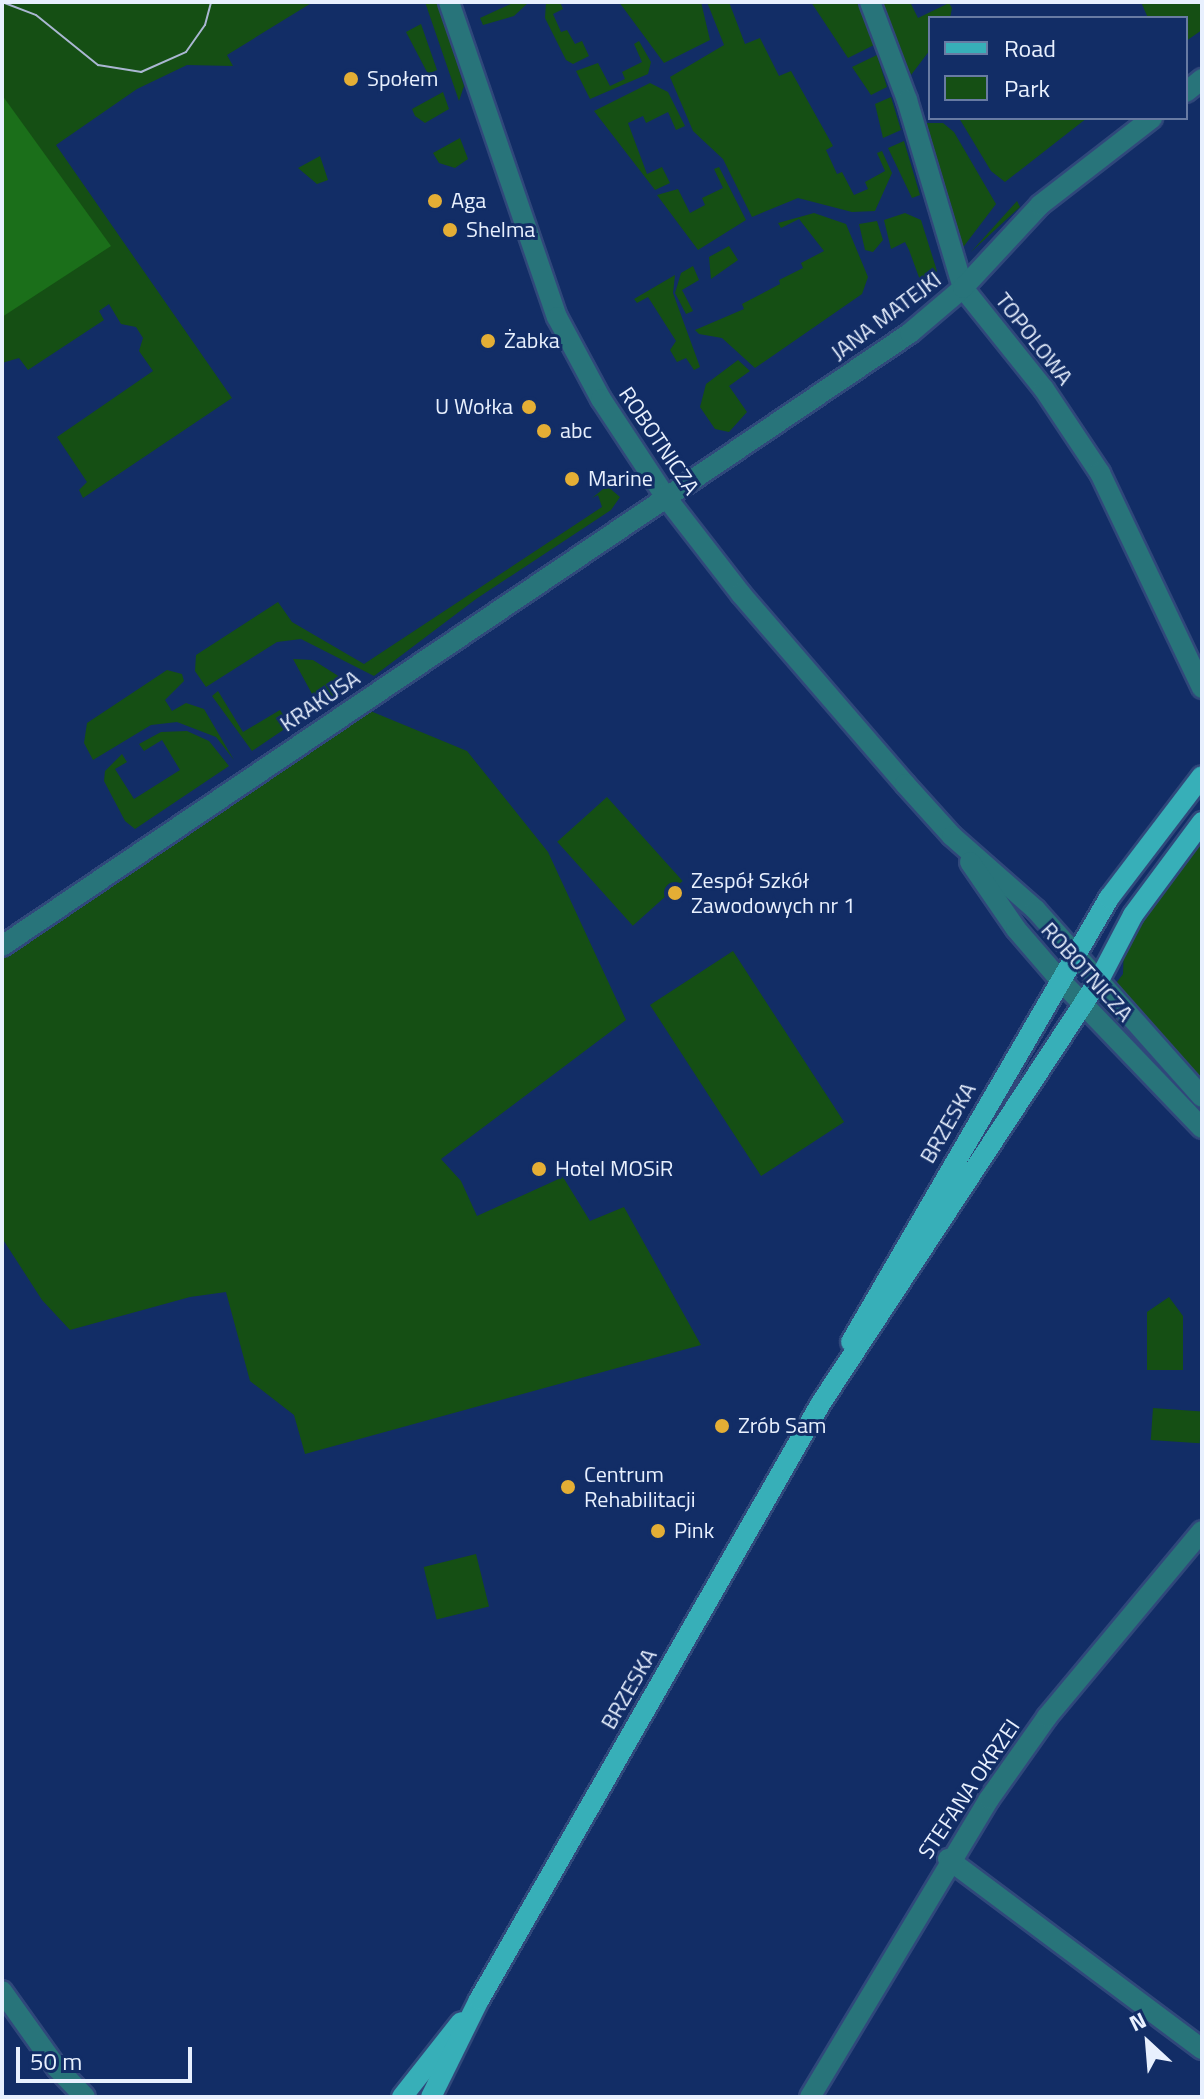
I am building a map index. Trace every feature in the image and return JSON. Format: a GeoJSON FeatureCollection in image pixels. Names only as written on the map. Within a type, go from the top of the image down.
{"type":"FeatureCollection","features":[{"type":"Feature","properties":{"kind":"main road","name":"BRZESKA"},"geometry":{"type":"LineString","coordinates":[[821,1403],[837,1366],[1060,980],[1128,870],[1202,776]]}},
{"type":"Feature","properties":{"kind":"main road","name":"BRZESKA"},"geometry":{"type":"LineString","coordinates":[[431,2097],[479,2000],[821,1403],[1099,980],[1133,915],[1202,822]]}},
{"type":"Feature","properties":{"kind":"main road","name":"BRZESKA"},"geometry":{"type":"LineString","coordinates":[[402,2097],[479,2000]]}},
{"type":"Feature","properties":{"kind":"street","name":"ROBOTNICZA"},"geometry":{"type":"LineString","coordinates":[[449,2],[554,308],[601,399],[665,496],[741,594],[952,836],[1016,929],[1060,980],[1202,1128]]}},
{"type":"Feature","properties":{"kind":"street","name":"TOPOLOWA"},"geometry":{"type":"LineString","coordinates":[[870,2],[907,100],[963,288],[1044,389],[1100,473],[1202,688]]}},
{"type":"Feature","properties":{"kind":"street","name":"JANA MATEJKI"},"geometry":{"type":"LineString","coordinates":[[665,496],[901,339],[963,288],[1040,205],[1149,120]]}},
{"type":"Feature","properties":{"kind":"street","name":"KRAKUSA"},"geometry":{"type":"LineString","coordinates":[[2,946],[665,496]]}},
{"type":"Feature","properties":{"kind":"street","name":"ROBOTNICZA"},"geometry":{"type":"LineString","coordinates":[[952,836],[1036,910],[1202,1097]]}},
{"type":"Feature","properties":{"kind":"street","name":"STEFANA OKRZEI"},"geometry":{"type":"LineString","coordinates":[[810,2097],[948,1859],[1047,1717],[1202,1531]]}},
{"type":"Feature","properties":{"kind":"street"},"geometry":{"type":"LineString","coordinates":[[948,1859],[1202,2049]]}},
{"type":"Feature","properties":{"kind":"street"},"geometry":{"type":"LineString","coordinates":[[2,1991],[57,2068],[85,2097]]}},
{"type":"Feature","properties":{"kind":"green space"},"geometry":{"type":"Polygon","coordinates":[[[2,2],[313,2],[227,55],[233,66],[187,65],[137,89],[56,145],[232,398],[83,498],[79,490],[87,482],[57,437],[153,371],[139,351],[143,338],[136,327],[121,324],[109,304],[99,311],[104,320],[28,370],[19,358],[2,363],[2,2]]]}},
{"type":"Feature","properties":{"kind":"green space"},"geometry":{"type":"Polygon","coordinates":[[[425,2],[438,2],[464,86],[459,101],[425,2]]]}},
{"type":"Feature","properties":{"kind":"green space"},"geometry":{"type":"Polygon","coordinates":[[[515,2],[529,2],[514,16],[483,25],[480,18],[515,2]]]}},
{"type":"Feature","properties":{"kind":"green space"},"geometry":{"type":"Polygon","coordinates":[[[546,2],[560,2],[563,9],[553,14],[561,32],[567,30],[575,44],[582,41],[589,56],[573,64],[566,60],[545,18],[546,2]]]}},
{"type":"Feature","properties":{"kind":"green space"},"geometry":{"type":"Polygon","coordinates":[[[619,2],[701,2],[710,40],[664,63],[619,2]]]}},
{"type":"Feature","properties":{"kind":"green space"},"geometry":{"type":"Polygon","coordinates":[[[707,2],[729,2],[745,44],[760,38],[779,76],[791,71],[833,146],[826,150],[837,174],[842,172],[854,195],[868,189],[865,182],[885,171],[877,153],[882,151],[892,173],[875,211],[852,212],[798,198],[752,217],[723,159],[693,131],[670,77],[724,45],[707,2]]]}},
{"type":"Feature","properties":{"kind":"green space"},"geometry":{"type":"Polygon","coordinates":[[[811,2],[857,2],[874,45],[848,58],[811,2]]]}},
{"type":"Feature","properties":{"kind":"green space"},"geometry":{"type":"Polygon","coordinates":[[[880,2],[910,2],[918,18],[949,3],[952,8],[950,16],[928,16],[928,53],[911,75],[880,2]]]}},
{"type":"Feature","properties":{"kind":"green space"},"geometry":{"type":"Polygon","coordinates":[[[1141,2],[1202,2],[1202,30],[1188,40],[1188,16],[1147,16],[1141,2]]]}},
{"type":"Feature","properties":{"kind":"green space"},"geometry":{"type":"Polygon","coordinates":[[[421,24],[437,70],[428,74],[406,32],[421,24]]]}},
{"type":"Feature","properties":{"kind":"green space"},"geometry":{"type":"Polygon","coordinates":[[[639,41],[651,62],[648,74],[590,99],[576,71],[598,63],[610,86],[625,79],[622,72],[642,62],[634,44],[639,41]]]}},
{"type":"Feature","properties":{"kind":"green space"},"geometry":{"type":"Polygon","coordinates":[[[877,55],[887,87],[871,95],[852,67],[877,55]]]}},
{"type":"Feature","properties":{"kind":"green space"},"geometry":{"type":"Polygon","coordinates":[[[650,83],[668,92],[685,126],[676,130],[668,112],[646,123],[643,116],[628,123],[647,174],[662,167],[670,183],[655,190],[594,111],[650,83]]]}},
{"type":"Feature","properties":{"kind":"green space"},"geometry":{"type":"Polygon","coordinates":[[[443,92],[449,109],[425,123],[415,116],[412,109],[443,92]]]}},
{"type":"Feature","properties":{"kind":"green space"},"geometry":{"type":"Polygon","coordinates":[[[2,95],[111,246],[2,317],[2,95]]]}},
{"type":"Feature","properties":{"kind":"green space"},"geometry":{"type":"Polygon","coordinates":[[[891,97],[901,130],[883,138],[875,104],[891,97]]]}},
{"type":"Feature","properties":{"kind":"green space"},"geometry":{"type":"Polygon","coordinates":[[[960,120],[1084,120],[1005,182],[991,171],[960,120]]]}},
{"type":"Feature","properties":{"kind":"green space"},"geometry":{"type":"Polygon","coordinates":[[[925,123],[943,123],[954,132],[996,204],[961,250],[925,123]]]}},
{"type":"Feature","properties":{"kind":"green space"},"geometry":{"type":"Polygon","coordinates":[[[460,138],[468,159],[455,168],[439,163],[433,153],[460,138]]]}},
{"type":"Feature","properties":{"kind":"green space"},"geometry":{"type":"Polygon","coordinates":[[[904,141],[920,195],[912,198],[888,148],[904,141]]]}},
{"type":"Feature","properties":{"kind":"green space"},"geometry":{"type":"Polygon","coordinates":[[[320,156],[328,180],[317,184],[298,168],[320,156]]]}},
{"type":"Feature","properties":{"kind":"green space"},"geometry":{"type":"Polygon","coordinates":[[[719,167],[746,220],[698,250],[657,195],[678,189],[690,213],[705,205],[702,198],[723,188],[714,169],[719,167]]]}},
{"type":"Feature","properties":{"kind":"green space"},"geometry":{"type":"Polygon","coordinates":[[[1017,201],[1020,207],[971,252],[1017,201]]]}},
{"type":"Feature","properties":{"kind":"green space"},"geometry":{"type":"Polygon","coordinates":[[[814,213],[846,224],[868,277],[862,294],[755,368],[722,338],[699,334],[695,330],[744,309],[742,304],[780,284],[779,280],[803,268],[801,263],[824,251],[799,219],[781,228],[778,223],[814,213]]]}},
{"type":"Feature","properties":{"kind":"green space"},"geometry":{"type":"Polygon","coordinates":[[[905,213],[921,220],[937,271],[915,299],[904,290],[920,280],[909,250],[905,242],[891,249],[884,220],[905,213]]]}},
{"type":"Feature","properties":{"kind":"green space"},"geometry":{"type":"Polygon","coordinates":[[[877,221],[883,240],[873,252],[865,250],[859,224],[877,221]]]}},
{"type":"Feature","properties":{"kind":"green space"},"geometry":{"type":"Polygon","coordinates":[[[729,246],[738,260],[711,279],[709,257],[729,246]]]}},
{"type":"Feature","properties":{"kind":"green space"},"geometry":{"type":"Polygon","coordinates":[[[693,266],[699,280],[682,290],[693,311],[686,314],[675,293],[681,273],[693,266]]]}},
{"type":"Feature","properties":{"kind":"green space"},"geometry":{"type":"Polygon","coordinates":[[[675,275],[673,293],[700,367],[694,370],[686,358],[677,362],[670,350],[676,341],[648,297],[637,303],[634,299],[675,275]]]}},
{"type":"Feature","properties":{"kind":"green space"},"geometry":{"type":"Polygon","coordinates":[[[738,360],[750,371],[729,386],[747,412],[729,432],[715,429],[700,407],[706,384],[738,360]]]}},
{"type":"Feature","properties":{"kind":"green space"},"geometry":{"type":"Polygon","coordinates":[[[607,486],[620,497],[611,510],[476,599],[374,676],[301,639],[277,642],[206,687],[195,671],[196,655],[278,602],[292,622],[364,664],[602,507],[598,495],[592,498],[607,486]]]}},
{"type":"Feature","properties":{"kind":"green space"},"geometry":{"type":"Polygon","coordinates":[[[293,659],[313,660],[351,684],[252,751],[212,696],[218,691],[243,732],[280,710],[287,721],[317,703],[293,659]]]}},
{"type":"Feature","properties":{"kind":"green space"},"geometry":{"type":"Polygon","coordinates":[[[167,670],[182,674],[184,681],[165,700],[172,711],[186,703],[204,709],[234,760],[216,737],[177,722],[151,725],[93,760],[84,743],[87,723],[167,670]]]}},
{"type":"Feature","properties":{"kind":"green space"},"geometry":{"type":"Polygon","coordinates":[[[368,710],[467,751],[548,852],[626,1020],[441,1159],[461,1181],[477,1216],[563,1177],[590,1221],[624,1207],[701,1345],[305,1454],[294,1415],[250,1381],[226,1292],[190,1297],[70,1330],[42,1300],[2,1238],[2,958],[368,710]]]}},
{"type":"Feature","properties":{"kind":"green space"},"geometry":{"type":"Polygon","coordinates":[[[187,731],[209,741],[229,766],[135,829],[125,821],[104,781],[105,771],[122,754],[127,762],[115,769],[134,799],[180,770],[162,740],[144,751],[139,744],[161,732],[187,731]]]}},
{"type":"Feature","properties":{"kind":"green space"},"geometry":{"type":"Polygon","coordinates":[[[607,797],[683,881],[633,926],[557,842],[607,797]]]}},
{"type":"Feature","properties":{"kind":"green space"},"geometry":{"type":"Polygon","coordinates":[[[1202,834],[1202,1117],[1101,1003],[1123,974],[1124,943],[1202,834]]]}},
{"type":"Feature","properties":{"kind":"green space"},"geometry":{"type":"Polygon","coordinates":[[[733,951],[844,1122],[761,1176],[650,1005],[733,951]]]}},
{"type":"Feature","properties":{"kind":"green space"},"geometry":{"type":"Polygon","coordinates":[[[1169,1297],[1183,1316],[1183,1370],[1147,1370],[1147,1312],[1169,1297]]]}},
{"type":"Feature","properties":{"kind":"green space"},"geometry":{"type":"Polygon","coordinates":[[[1153,1408],[1202,1411],[1200,1443],[1151,1440],[1153,1408]]]}},
{"type":"Feature","properties":{"kind":"green space"},"geometry":{"type":"Polygon","coordinates":[[[476,1554],[489,1606],[437,1619],[424,1567],[476,1554]]]}},
{"type":"Feature","properties":{"kind":"tram line"},"geometry":{"type":"LineString","coordinates":[[2,2],[36,15],[98,65],[141,72],[186,52],[205,25],[211,2]]}},
{"type":"Feature","properties":{"kind":"place","name":"Społem"},"geometry":{"type":"Point","coordinates":[351,79]}},
{"type":"Feature","properties":{"kind":"place","name":"Aga"},"geometry":{"type":"Point","coordinates":[435,201]}},
{"type":"Feature","properties":{"kind":"place","name":"Shelma"},"geometry":{"type":"Point","coordinates":[450,230]}},
{"type":"Feature","properties":{"kind":"place","name":"Żabka"},"geometry":{"type":"Point","coordinates":[488,341]}},
{"type":"Feature","properties":{"kind":"place","name":"U Wołka"},"geometry":{"type":"Point","coordinates":[529,407]}},
{"type":"Feature","properties":{"kind":"place","name":"abc"},"geometry":{"type":"Point","coordinates":[544,431]}},
{"type":"Feature","properties":{"kind":"place","name":"Marine"},"geometry":{"type":"Point","coordinates":[572,479]}},
{"type":"Feature","properties":{"kind":"place","name":"Zespół Szkół Zawodowych nr 1"},"geometry":{"type":"Point","coordinates":[675,893]}},
{"type":"Feature","properties":{"kind":"place","name":"Hotel MOSiR"},"geometry":{"type":"Point","coordinates":[539,1169]}},
{"type":"Feature","properties":{"kind":"place","name":"Zrób Sam"},"geometry":{"type":"Point","coordinates":[722,1426]}},
{"type":"Feature","properties":{"kind":"place","name":"Centrum Rehabilitacji"},"geometry":{"type":"Point","coordinates":[568,1487]}},
{"type":"Feature","properties":{"kind":"place","name":"Pink"},"geometry":{"type":"Point","coordinates":[658,1531]}}]}
